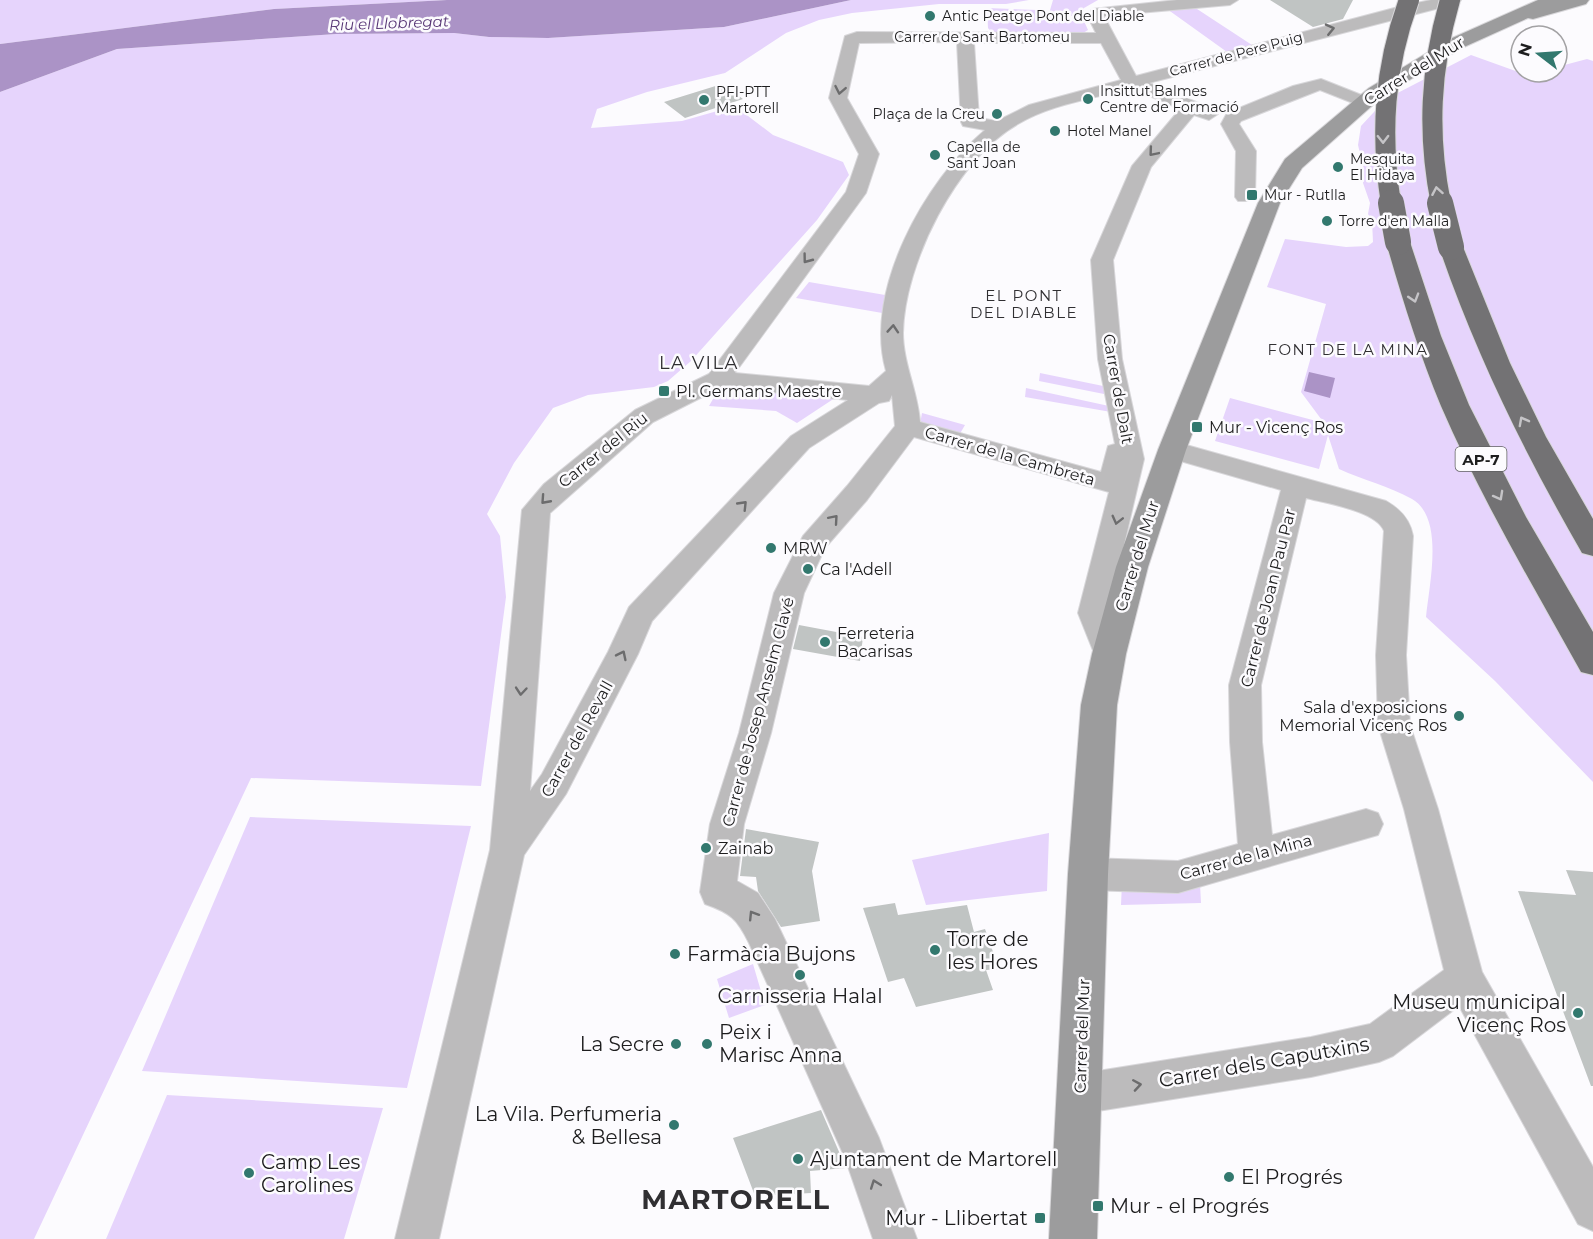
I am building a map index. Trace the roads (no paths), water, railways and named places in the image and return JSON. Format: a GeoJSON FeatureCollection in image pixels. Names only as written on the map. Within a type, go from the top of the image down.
{"type":"FeatureCollection","features":[{"type":"Feature","properties":{"kind":"highway","name":"AP-7"},"geometry":{"type":"LineString","coordinates":[[1408,0],[1399,23],[1382,107],[1387,194],[1398,242],[1416,303],[1461,419],[1495,488],[1593,662]]}},
{"type":"Feature","properties":{"kind":"highway"},"geometry":{"type":"LineString","coordinates":[[1451,0],[1440,28],[1433,66],[1429,113],[1437,190],[1451,247],[1482,335],[1518,412],[1593,545]]}},
{"type":"Feature","properties":{"kind":"main road","name":"Carrer del Mur"},"geometry":{"type":"LineString","coordinates":[[1074,1239],[1089,874],[1099,705],[1108,654],[1132,567],[1172,450],[1277,188],[1300,158],[1363,102],[1457,43],[1552,0]]}},
{"type":"Feature","properties":{"kind":"main road","name":"Carrer del Mur"},"geometry":{"type":"LineString","coordinates":[[1514,18],[1580,0]]}},
{"type":"Feature","properties":{"kind":"street"},"geometry":{"type":"LineString","coordinates":[[1222,120],[1131,82],[1096,17],[1102,10],[1230,0]]}},
{"type":"Feature","properties":{"kind":"street","name":"Carrer de Pere Puig"},"geometry":{"type":"LineString","coordinates":[[907,418],[892,346],[894,317],[909,260],[930,208],[968,158],[997,112],[1033,111],[1311,33],[1451,0]]}},
{"type":"Feature","properties":{"kind":"street"},"geometry":{"type":"LineString","coordinates":[[968,35],[970,122],[997,112]]}},
{"type":"Feature","properties":{"kind":"street","name":"Carrer de Sant Bartomeu"},"geometry":{"type":"LineString","coordinates":[[857,37],[968,35],[1107,38]]}},
{"type":"Feature","properties":{"kind":"street","name":"Carrer del Riu"},"geometry":{"type":"LineString","coordinates":[[508,850],[537,510],[554,491],[644,416],[718,379],[856,193],[868,154],[838,99],[851,40],[857,37]]}},
{"type":"Feature","properties":{"kind":"street"},"geometry":{"type":"LineString","coordinates":[[1245,197],[1246,151],[1230,124],[1234,117],[1290,93],[1321,84],[1363,102]]}},
{"type":"Feature","properties":{"kind":"street"},"geometry":{"type":"LineString","coordinates":[[970,101],[997,112]]}},
{"type":"Feature","properties":{"kind":"street","name":"Carrer de Dalt"},"geometry":{"type":"LineString","coordinates":[[1108,654],[1093,613],[1131,459],[1110,359],[1102,260],[1142,166],[1191,107]]}},
{"type":"Feature","properties":{"kind":"street","name":"Carrer del Revall"},"geometry":{"type":"LineString","coordinates":[[417,1239],[508,850],[554,784],[623,654],[640,615],[800,442],[875,394],[898,375]]}},
{"type":"Feature","properties":{"kind":"street"},"geometry":{"type":"LineString","coordinates":[[718,379],[875,394],[891,398],[907,418]]}},
{"type":"Feature","properties":{"kind":"street","name":"Carrer de la Cambreta"},"geometry":{"type":"LineString","coordinates":[[907,418],[1112,484],[1120,413]]}},
{"type":"Feature","properties":{"kind":"street","name":"Carrer de Josep Anselm Clavé"},"geometry":{"type":"LineString","coordinates":[[895,1239],[864,1153],[762,931],[744,902],[726,892],[718,892],[728,824],[755,733],[789,593],[813,543],[872,475],[907,418]]}},
{"type":"Feature","properties":{"kind":"street"},"geometry":{"type":"LineString","coordinates":[[1172,450],[1376,508],[1389,515],[1398,525],[1400,537],[1391,655],[1394,725],[1421,809],[1465,978],[1593,1209]]}},
{"type":"Feature","properties":{"kind":"street","name":"Carrer de Joan Pau Par"},"geometry":{"type":"LineString","coordinates":[[1256,854],[1246,742],[1245,685],[1296,485]]}},
{"type":"Feature","properties":{"kind":"street","name":"Carrer de la Mina"},"geometry":{"type":"LineString","coordinates":[[1089,874],[1178,877],[1366,824]]}},
{"type":"Feature","properties":{"kind":"street","name":"Carrer dels Caputxins"},"geometry":{"type":"LineString","coordinates":[[1079,1094],[1311,1057],[1379,1042],[1465,978]]}},
{"type":"Feature","properties":{"kind":"water","name":"Riu el Llobregat"},"geometry":{"type":"Polygon","coordinates":[[[447,0],[851,0],[724,27],[548,38],[489,37],[454,33],[336,34],[117,49],[0,92],[0,44],[274,9],[447,0]]]}},
{"type":"Feature","properties":{"kind":"water"},"geometry":{"type":"Polygon","coordinates":[[[1309,372],[1335,378],[1330,398],[1304,391],[1309,372]]]}},
{"type":"Feature","properties":{"kind":"place","name":"Antic Peatge Pont del Diable"},"geometry":{"type":"Point","coordinates":[930,16]}},
{"type":"Feature","properties":{"kind":"place","name":"Insittut Balmes Centre de Formació"},"geometry":{"type":"Point","coordinates":[1088,99]}},
{"type":"Feature","properties":{"kind":"place","name":"PFI-PTT Martorell"},"geometry":{"type":"Point","coordinates":[704,100]}},
{"type":"Feature","properties":{"kind":"place","name":"Plaça de la Creu"},"geometry":{"type":"Point","coordinates":[997,114]}},
{"type":"Feature","properties":{"kind":"place","name":"Hotel Manel"},"geometry":{"type":"Point","coordinates":[1055,131]}},
{"type":"Feature","properties":{"kind":"place","name":"Capella de Sant Joan"},"geometry":{"type":"Point","coordinates":[935,155]}},
{"type":"Feature","properties":{"kind":"place","name":"Mesquita El Hidaya"},"geometry":{"type":"Point","coordinates":[1338,167]}},
{"type":"Feature","properties":{"kind":"place","name":"Mur - Rutlla"},"geometry":{"type":"Point","coordinates":[1252,195]}},
{"type":"Feature","properties":{"kind":"place","name":"Torre d'en Malla"},"geometry":{"type":"Point","coordinates":[1327,221]}},
{"type":"Feature","properties":{"kind":"place","name":"Pl. Germans Maestre"},"geometry":{"type":"Point","coordinates":[664,391]}},
{"type":"Feature","properties":{"kind":"place","name":"Mur - Vicenç Ros"},"geometry":{"type":"Point","coordinates":[1197,427]}},
{"type":"Feature","properties":{"kind":"place","name":"MRW"},"geometry":{"type":"Point","coordinates":[771,548]}},
{"type":"Feature","properties":{"kind":"place","name":"Ca l'Adell"},"geometry":{"type":"Point","coordinates":[808,569]}},
{"type":"Feature","properties":{"kind":"place","name":"Ferreteria Bacarisas"},"geometry":{"type":"Point","coordinates":[825,642]}},
{"type":"Feature","properties":{"kind":"place","name":"Sala d'exposicions Memorial Vicenç Ros"},"geometry":{"type":"Point","coordinates":[1459,716]}},
{"type":"Feature","properties":{"kind":"place","name":"Zainab"},"geometry":{"type":"Point","coordinates":[706,848]}},
{"type":"Feature","properties":{"kind":"place","name":"Torre de les Hores"},"geometry":{"type":"Point","coordinates":[935,950]}},
{"type":"Feature","properties":{"kind":"place","name":"Farmàcia Bujons"},"geometry":{"type":"Point","coordinates":[675,954]}},
{"type":"Feature","properties":{"kind":"place","name":"Carnisseria Halal"},"geometry":{"type":"Point","coordinates":[800,975]}},
{"type":"Feature","properties":{"kind":"place","name":"Museu municipal Vicenç Ros"},"geometry":{"type":"Point","coordinates":[1578,1013]}},
{"type":"Feature","properties":{"kind":"place","name":"La Secre"},"geometry":{"type":"Point","coordinates":[676,1044]}},
{"type":"Feature","properties":{"kind":"place","name":"Peix i Marisc Anna"},"geometry":{"type":"Point","coordinates":[707,1044]}},
{"type":"Feature","properties":{"kind":"place","name":"La Vila. Perfumeria & Bellesa"},"geometry":{"type":"Point","coordinates":[674,1125]}},
{"type":"Feature","properties":{"kind":"place","name":"Ajuntament de Martorell"},"geometry":{"type":"Point","coordinates":[798,1159]}},
{"type":"Feature","properties":{"kind":"place","name":"Camp Les Carolines"},"geometry":{"type":"Point","coordinates":[249,1173]}},
{"type":"Feature","properties":{"kind":"place","name":"El Progrés"},"geometry":{"type":"Point","coordinates":[1229,1177]}},
{"type":"Feature","properties":{"kind":"place","name":"Mur - el Progrés"},"geometry":{"type":"Point","coordinates":[1098,1206]}},
{"type":"Feature","properties":{"kind":"place","name":"Mur - Llibertat"},"geometry":{"type":"Point","coordinates":[1040,1218]}},
{"type":"Feature","properties":{"kind":"district","name":"EL PONT DEL DIABLE"},"geometry":{"type":"Point","coordinates":[1024,304]}},
{"type":"Feature","properties":{"kind":"district","name":"FONT DE LA MINA"},"geometry":{"type":"Point","coordinates":[1348,349]}},
{"type":"Feature","properties":{"kind":"district","name":"LA VILA"},"geometry":{"type":"Point","coordinates":[699,363]}},
{"type":"Feature","properties":{"kind":"district","name":"MARTORELL"},"geometry":{"type":"Point","coordinates":[736,1199]}}]}
